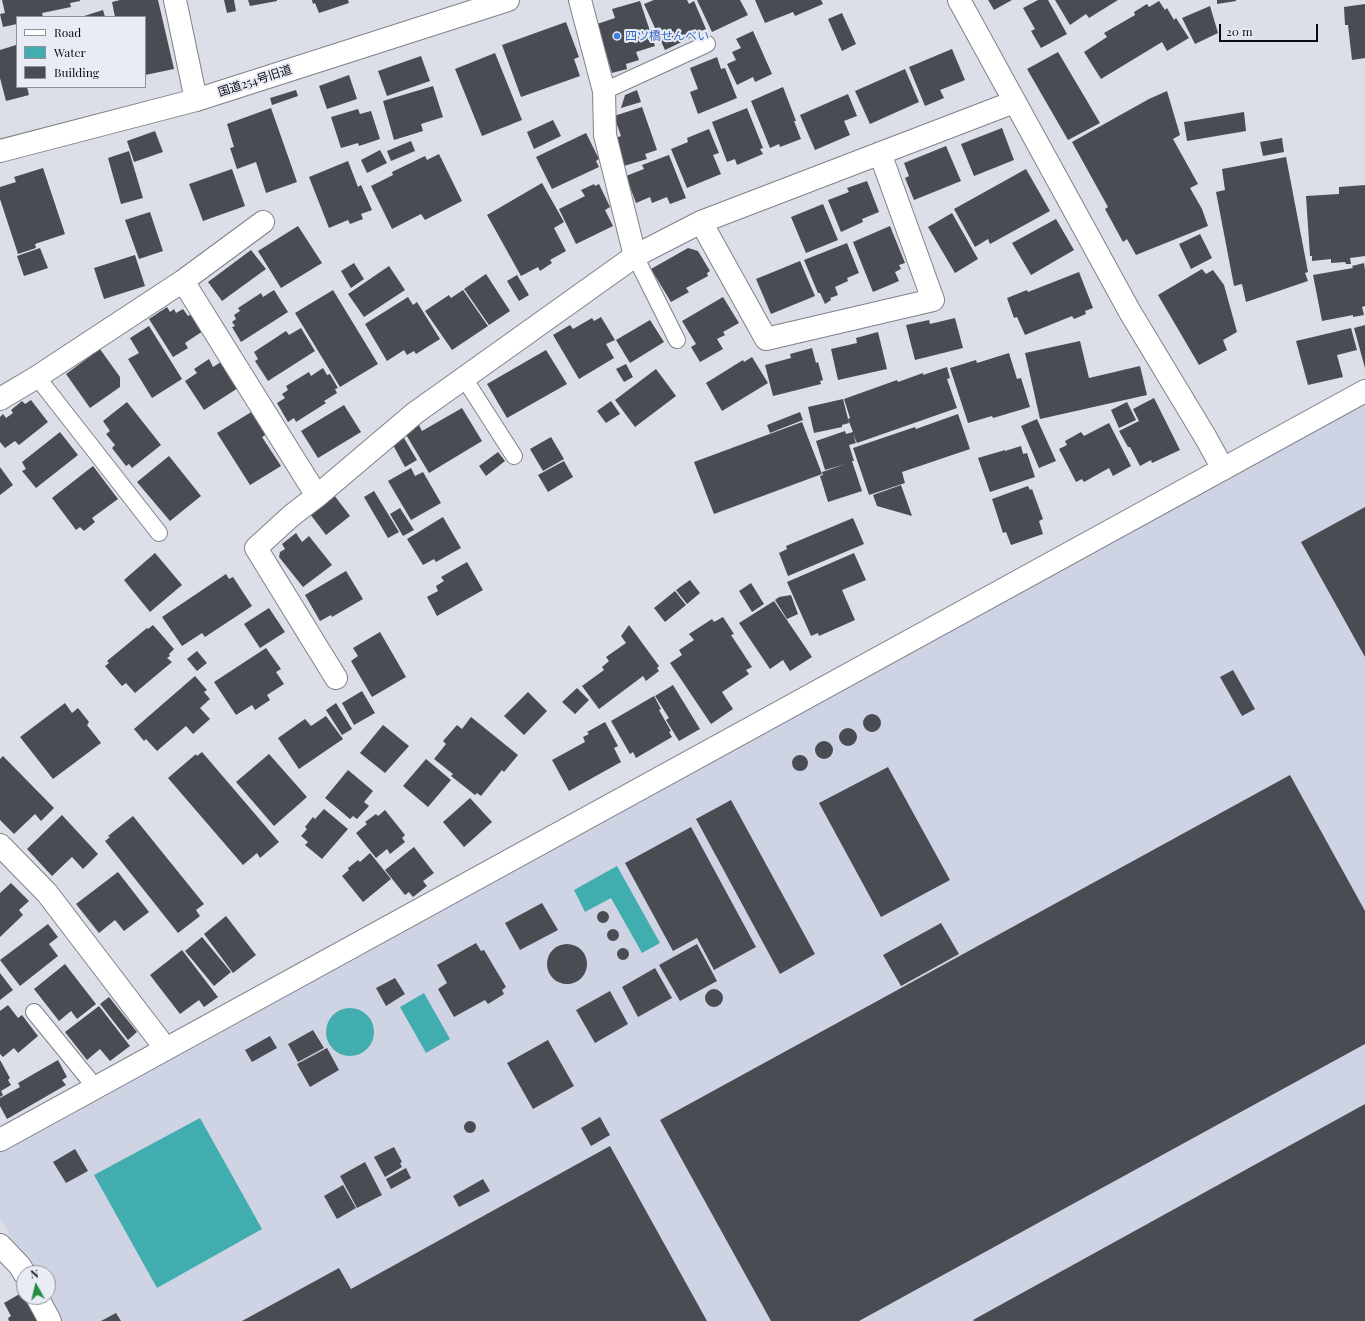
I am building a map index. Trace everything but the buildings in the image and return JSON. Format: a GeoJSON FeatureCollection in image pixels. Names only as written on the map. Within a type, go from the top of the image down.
{"type":"FeatureCollection","features":[{"type":"Feature","properties":{"kind":"street"},"geometry":{"type":"LineString","coordinates":[[175,0],[196,100]]}},
{"type":"Feature","properties":{"kind":"street","name":"国道254号旧道"},"geometry":{"type":"LineString","coordinates":[[0,151],[196,100],[508,0]]}},
{"type":"Feature","properties":{"kind":"street"},"geometry":{"type":"LineString","coordinates":[[580,0],[604,91],[605,135],[635,256]]}},
{"type":"Feature","properties":{"kind":"street"},"geometry":{"type":"LineString","coordinates":[[959,0],[1130,312],[1223,469]]}},
{"type":"Feature","properties":{"kind":"street"},"geometry":{"type":"LineString","coordinates":[[336,678],[256,548],[291,516],[317,496],[415,413],[635,256],[701,222],[1014,102]]}},
{"type":"Feature","properties":{"kind":"street"},"geometry":{"type":"LineString","coordinates":[[701,222],[766,339],[933,300],[880,153]]}},
{"type":"Feature","properties":{"kind":"street"},"geometry":{"type":"LineString","coordinates":[[0,399],[37,377],[183,281],[263,222]]}},
{"type":"Feature","properties":{"kind":"street"},"geometry":{"type":"LineString","coordinates":[[183,281],[317,496]]}},
{"type":"Feature","properties":{"kind":"street"},"geometry":{"type":"LineString","coordinates":[[0,1140],[1365,391]]}},
{"type":"Feature","properties":{"kind":"street"},"geometry":{"type":"LineString","coordinates":[[0,845],[47,893],[166,1049]]}},
{"type":"Feature","properties":{"kind":"street"},"geometry":{"type":"LineString","coordinates":[[0,1244],[19,1265]]}},
{"type":"Feature","properties":{"kind":"street"},"geometry":{"type":"LineString","coordinates":[[41,1305],[50,1321]]}},
{"type":"Feature","properties":{"kind":"lane"},"geometry":{"type":"LineString","coordinates":[[604,91],[707,44]]}},
{"type":"Feature","properties":{"kind":"lane"},"geometry":{"type":"LineString","coordinates":[[635,256],[677,340]]}},
{"type":"Feature","properties":{"kind":"lane"},"geometry":{"type":"LineString","coordinates":[[37,377],[159,534]]}},
{"type":"Feature","properties":{"kind":"lane"},"geometry":{"type":"LineString","coordinates":[[464,378],[514,456]]}},
{"type":"Feature","properties":{"kind":"lane"},"geometry":{"type":"LineString","coordinates":[[34,1012],[96,1088]]}},
{"type":"Feature","properties":{"kind":"shaded area"},"geometry":{"type":"Polygon","coordinates":[[[1365,405],[1365,1321],[57,1321],[51,1305],[56,1305],[56,1265],[26,1265],[0,1218],[0,1152],[1365,405]]]}},
{"type":"Feature","properties":{"kind":"water"},"geometry":{"type":"Polygon","coordinates":[[[617,866],[660,943],[642,953],[611,898],[585,912],[574,890],[617,866]]]}},
{"type":"Feature","properties":{"kind":"water"},"geometry":{"type":"Polygon","coordinates":[[[424,993],[450,1039],[426,1053],[400,1007],[424,993]]]}},
{"type":"Feature","properties":{"kind":"water"},"geometry":{"type":"Polygon","coordinates":[[[350,1008],[359,1010],[367,1015],[372,1023],[374,1032],[372,1041],[367,1049],[359,1054],[350,1056],[341,1054],[333,1049],[328,1041],[326,1032],[328,1023],[333,1015],[341,1010],[350,1008]]]}},
{"type":"Feature","properties":{"kind":"water"},"geometry":{"type":"Polygon","coordinates":[[[200,1118],[262,1229],[157,1288],[94,1175],[200,1118]]]}},
{"type":"Feature","properties":{"kind":"place","name":"四ツ橋せんべい"},"geometry":{"type":"Point","coordinates":[617,36]}}]}
